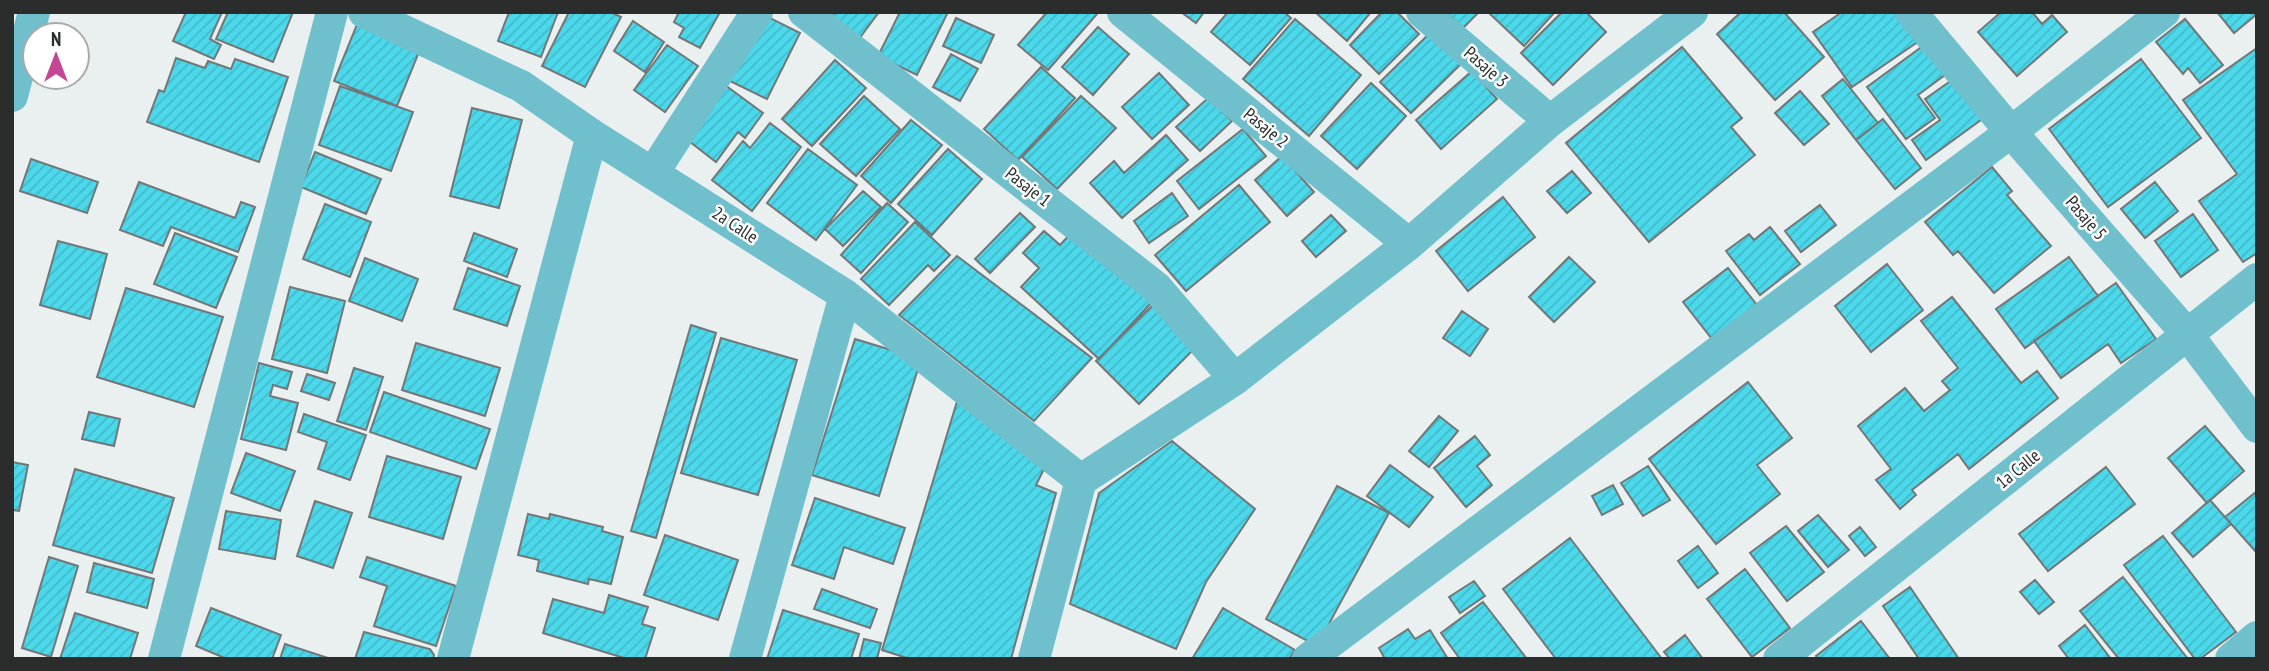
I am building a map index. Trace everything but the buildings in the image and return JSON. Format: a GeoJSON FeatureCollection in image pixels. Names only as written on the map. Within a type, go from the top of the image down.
{"type":"FeatureCollection","features":[{"type":"Feature","properties":{"kind":"street"},"geometry":{"type":"LineString","coordinates":[[12,96],[34,12]]}},
{"type":"Feature","properties":{"kind":"street"},"geometry":{"type":"LineString","coordinates":[[164,659],[332,12]]}},
{"type":"Feature","properties":{"kind":"street","name":"2a Calle"},"geometry":{"type":"LineString","coordinates":[[364,12],[521,86],[592,135],[845,295],[1080,480]]}},
{"type":"Feature","properties":{"kind":"street"},"geometry":{"type":"LineString","coordinates":[[653,173],[757,12]]}},
{"type":"Feature","properties":{"kind":"street","name":"Pasaje 1"},"geometry":{"type":"LineString","coordinates":[[804,12],[1156,287],[1235,379]]}},
{"type":"Feature","properties":{"kind":"street","name":"Pasaje 2"},"geometry":{"type":"LineString","coordinates":[[1123,12],[1409,244]]}},
{"type":"Feature","properties":{"kind":"street","name":"Pasaje 3"},"geometry":{"type":"LineString","coordinates":[[1422,12],[1550,121]]}},
{"type":"Feature","properties":{"kind":"street","name":"Pasaje 5"},"geometry":{"type":"LineString","coordinates":[[1911,12],[2011,132],[2187,334],[2257,427]]}},
{"type":"Feature","properties":{"kind":"street"},"geometry":{"type":"LineString","coordinates":[[1308,659],[2011,132],[2164,12]]}},
{"type":"Feature","properties":{"kind":"street"},"geometry":{"type":"LineString","coordinates":[[1034,659],[1080,480],[1235,379],[1409,244],[1550,121],[1688,13]]}},
{"type":"Feature","properties":{"kind":"street"},"geometry":{"type":"LineString","coordinates":[[453,659],[592,135]]}},
{"type":"Feature","properties":{"kind":"street","name":"1a Calle"},"geometry":{"type":"LineString","coordinates":[[1779,659],[2257,279]]}},
{"type":"Feature","properties":{"kind":"street"},"geometry":{"type":"LineString","coordinates":[[745,659],[845,295]]}},
{"type":"Feature","properties":{"kind":"street"},"geometry":{"type":"LineString","coordinates":[[2231,659],[2257,638]]}}]}
